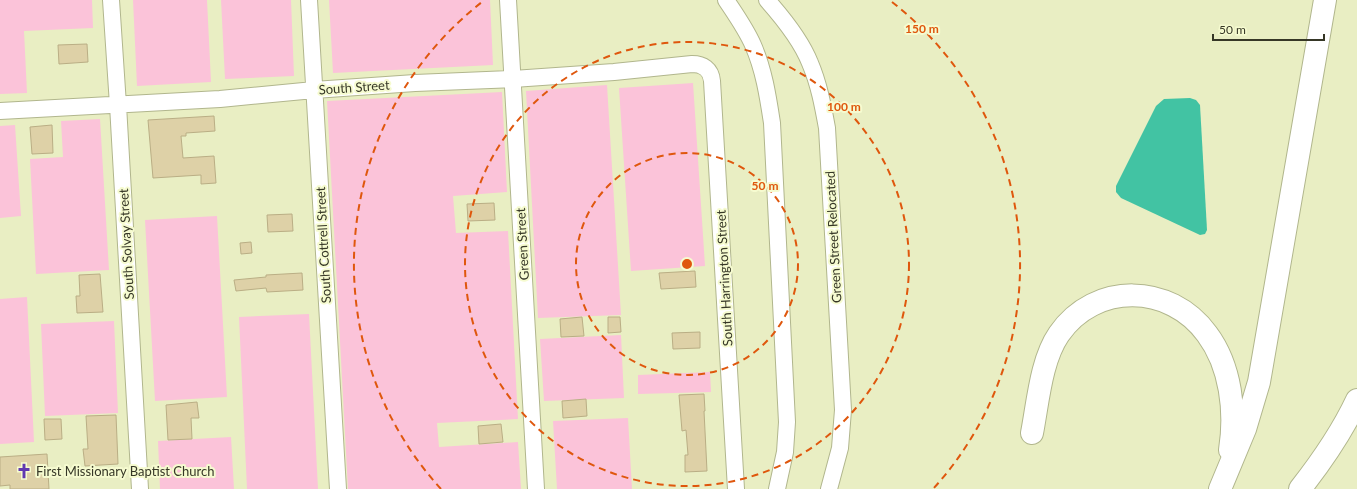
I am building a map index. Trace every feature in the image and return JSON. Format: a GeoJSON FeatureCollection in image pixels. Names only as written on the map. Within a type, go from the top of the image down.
{"type":"FeatureCollection","features":[{"type":"Feature","properties":{"kind":"highway"},"geometry":{"type":"LineString","coordinates":[[1222,485],[1245,429],[1259,382],[1325,0]]}},
{"type":"Feature","properties":{"kind":"highway"},"geometry":{"type":"LineString","coordinates":[[1032,433],[1046,365],[1053,345],[1067,324],[1075,316],[1103,299],[1127,295],[1150,297],[1179,308],[1196,321],[1208,334],[1220,358],[1228,383],[1231,412],[1231,445],[1222,485]]}},
{"type":"Feature","properties":{"kind":"highway"},"geometry":{"type":"LineString","coordinates":[[1300,489],[1334,442],[1350,416],[1357,400]]}},
{"type":"Feature","properties":{"kind":"street","name":"South Solvay Street"},"geometry":{"type":"LineString","coordinates":[[110,0],[118,105],[140,489]]}},
{"type":"Feature","properties":{"kind":"street","name":"South Cottrell Street"},"geometry":{"type":"LineString","coordinates":[[309,0],[338,489]]}},
{"type":"Feature","properties":{"kind":"street","name":"Green Street"},"geometry":{"type":"LineString","coordinates":[[508,0],[536,489]]}},
{"type":"Feature","properties":{"kind":"street"},"geometry":{"type":"LineString","coordinates":[[726,0],[754,47],[765,83],[772,123],[787,422],[785,452],[777,489]]}},
{"type":"Feature","properties":{"kind":"street","name":"Green Street Relocated"},"geometry":{"type":"LineString","coordinates":[[767,0],[795,37],[810,62],[821,98],[827,128],[843,410],[840,448],[829,489]]}},
{"type":"Feature","properties":{"kind":"street","name":"South Street"},"geometry":{"type":"LineString","coordinates":[[0,111],[220,99],[314,90],[415,83],[513,79],[614,72],[692,64],[707,68]]}},
{"type":"Feature","properties":{"kind":"street","name":"South Harrington Street"},"geometry":{"type":"LineString","coordinates":[[707,68],[712,76],[736,489]]}},
{"type":"Feature","properties":{"kind":"shaded area"},"geometry":{"type":"Polygon","coordinates":[[[0,0],[92,0],[93,28],[24,31],[27,93],[0,94],[0,0]]]}},
{"type":"Feature","properties":{"kind":"shaded area"},"geometry":{"type":"Polygon","coordinates":[[[133,0],[207,0],[211,82],[137,86],[133,0]]]}},
{"type":"Feature","properties":{"kind":"shaded area"},"geometry":{"type":"Polygon","coordinates":[[[221,0],[291,0],[294,76],[225,79],[221,0]]]}},
{"type":"Feature","properties":{"kind":"shaded area"},"geometry":{"type":"Polygon","coordinates":[[[329,0],[490,0],[493,65],[333,73],[329,0]]]}},
{"type":"Feature","properties":{"kind":"shaded area"},"geometry":{"type":"Polygon","coordinates":[[[693,83],[705,266],[631,271],[619,88],[693,83]]]}},
{"type":"Feature","properties":{"kind":"shaded area"},"geometry":{"type":"Polygon","coordinates":[[[607,85],[621,315],[538,318],[526,91],[607,85]]]}},
{"type":"Feature","properties":{"kind":"shaded area"},"geometry":{"type":"Polygon","coordinates":[[[502,92],[507,192],[453,196],[456,233],[508,231],[518,419],[437,423],[439,447],[518,442],[521,489],[348,489],[327,101],[502,92]]]}},
{"type":"Feature","properties":{"kind":"shaded area"},"geometry":{"type":"Polygon","coordinates":[[[100,119],[109,270],[36,274],[30,159],[63,157],[61,121],[100,119]]]}},
{"type":"Feature","properties":{"kind":"shaded area"},"geometry":{"type":"Polygon","coordinates":[[[15,125],[21,216],[0,218],[0,126],[15,125]]]}},
{"type":"Feature","properties":{"kind":"shaded area"},"geometry":{"type":"Polygon","coordinates":[[[217,216],[227,397],[155,401],[145,220],[217,216]]]}},
{"type":"Feature","properties":{"kind":"shaded area"},"geometry":{"type":"Polygon","coordinates":[[[27,297],[34,442],[0,444],[0,299],[27,297]]]}},
{"type":"Feature","properties":{"kind":"shaded area"},"geometry":{"type":"Polygon","coordinates":[[[309,314],[318,489],[247,489],[239,317],[309,314]]]}},
{"type":"Feature","properties":{"kind":"shaded area"},"geometry":{"type":"Polygon","coordinates":[[[114,321],[118,413],[45,416],[41,324],[114,321]]]}},
{"type":"Feature","properties":{"kind":"shaded area"},"geometry":{"type":"Polygon","coordinates":[[[621,335],[624,398],[544,401],[540,339],[621,335]]]}},
{"type":"Feature","properties":{"kind":"shaded area"},"geometry":{"type":"Polygon","coordinates":[[[710,372],[711,392],[638,394],[638,375],[710,372]]]}},
{"type":"Feature","properties":{"kind":"shaded area"},"geometry":{"type":"Polygon","coordinates":[[[628,418],[632,489],[557,489],[553,421],[628,418]]]}},
{"type":"Feature","properties":{"kind":"shaded area"},"geometry":{"type":"Polygon","coordinates":[[[231,437],[234,489],[160,489],[158,441],[231,437]]]}},
{"type":"Feature","properties":{"kind":"water"},"geometry":{"type":"Polygon","coordinates":[[[1190,98],[1196,100],[1200,105],[1207,230],[1205,234],[1200,235],[1121,198],[1116,192],[1116,186],[1156,106],[1164,99],[1190,98]]]}},
{"type":"Feature","properties":{"kind":"building"},"geometry":{"type":"Polygon","coordinates":[[[87,44],[88,62],[59,64],[58,45],[87,44]]]}},
{"type":"Feature","properties":{"kind":"building"},"geometry":{"type":"Polygon","coordinates":[[[214,116],[215,131],[186,133],[186,136],[181,136],[183,158],[214,156],[216,183],[201,184],[201,175],[153,178],[148,120],[214,116]]]}},
{"type":"Feature","properties":{"kind":"building"},"geometry":{"type":"Polygon","coordinates":[[[52,125],[53,153],[32,154],[30,127],[52,125]]]}},
{"type":"Feature","properties":{"kind":"building"},"geometry":{"type":"Polygon","coordinates":[[[494,203],[495,220],[468,221],[467,204],[494,203]]]}},
{"type":"Feature","properties":{"kind":"building"},"geometry":{"type":"Polygon","coordinates":[[[292,214],[293,231],[268,232],[267,215],[292,214]]]}},
{"type":"Feature","properties":{"kind":"building"},"geometry":{"type":"Polygon","coordinates":[[[251,242],[252,253],[241,254],[240,243],[251,242]]]}},
{"type":"Feature","properties":{"kind":"building"},"geometry":{"type":"Polygon","coordinates":[[[695,271],[696,287],[661,289],[659,273],[695,271]]]}},
{"type":"Feature","properties":{"kind":"building"},"geometry":{"type":"Polygon","coordinates":[[[302,273],[303,290],[267,292],[266,288],[236,291],[234,280],[266,277],[266,275],[302,273]]]}},
{"type":"Feature","properties":{"kind":"building"},"geometry":{"type":"Polygon","coordinates":[[[100,274],[103,312],[77,313],[76,296],[80,296],[79,275],[100,274]]]}},
{"type":"Feature","properties":{"kind":"building"},"geometry":{"type":"Polygon","coordinates":[[[582,317],[584,336],[561,337],[560,319],[582,317]]]}},
{"type":"Feature","properties":{"kind":"building"},"geometry":{"type":"Polygon","coordinates":[[[608,317],[620,317],[621,332],[608,333],[608,317]]]}},
{"type":"Feature","properties":{"kind":"building"},"geometry":{"type":"Polygon","coordinates":[[[700,332],[700,348],[673,349],[672,333],[700,332]]]}},
{"type":"Feature","properties":{"kind":"building"},"geometry":{"type":"Polygon","coordinates":[[[704,394],[707,471],[685,472],[685,455],[688,455],[686,430],[682,431],[679,395],[704,394]]]}},
{"type":"Feature","properties":{"kind":"building"},"geometry":{"type":"Polygon","coordinates":[[[586,399],[587,416],[563,418],[562,401],[586,399]]]}},
{"type":"Feature","properties":{"kind":"building"},"geometry":{"type":"Polygon","coordinates":[[[197,402],[199,418],[191,418],[192,439],[168,440],[166,405],[197,402]]]}},
{"type":"Feature","properties":{"kind":"building"},"geometry":{"type":"Polygon","coordinates":[[[116,415],[118,464],[85,466],[83,449],[88,449],[86,416],[116,415]]]}},
{"type":"Feature","properties":{"kind":"building"},"geometry":{"type":"Polygon","coordinates":[[[44,419],[61,419],[62,439],[45,440],[44,419]]]}},
{"type":"Feature","properties":{"kind":"building"},"geometry":{"type":"Polygon","coordinates":[[[501,424],[503,442],[479,444],[478,426],[501,424]]]}},
{"type":"Feature","properties":{"kind":"building","name":"First Missionary Baptist Church"},"geometry":{"type":"Polygon","coordinates":[[[47,454],[49,489],[10,489],[10,485],[0,486],[0,457],[47,454]]]}},
{"type":"Feature","properties":{"kind":"place","name":"First Missionary Baptist Church"},"geometry":{"type":"Point","coordinates":[24,471]}}]}
